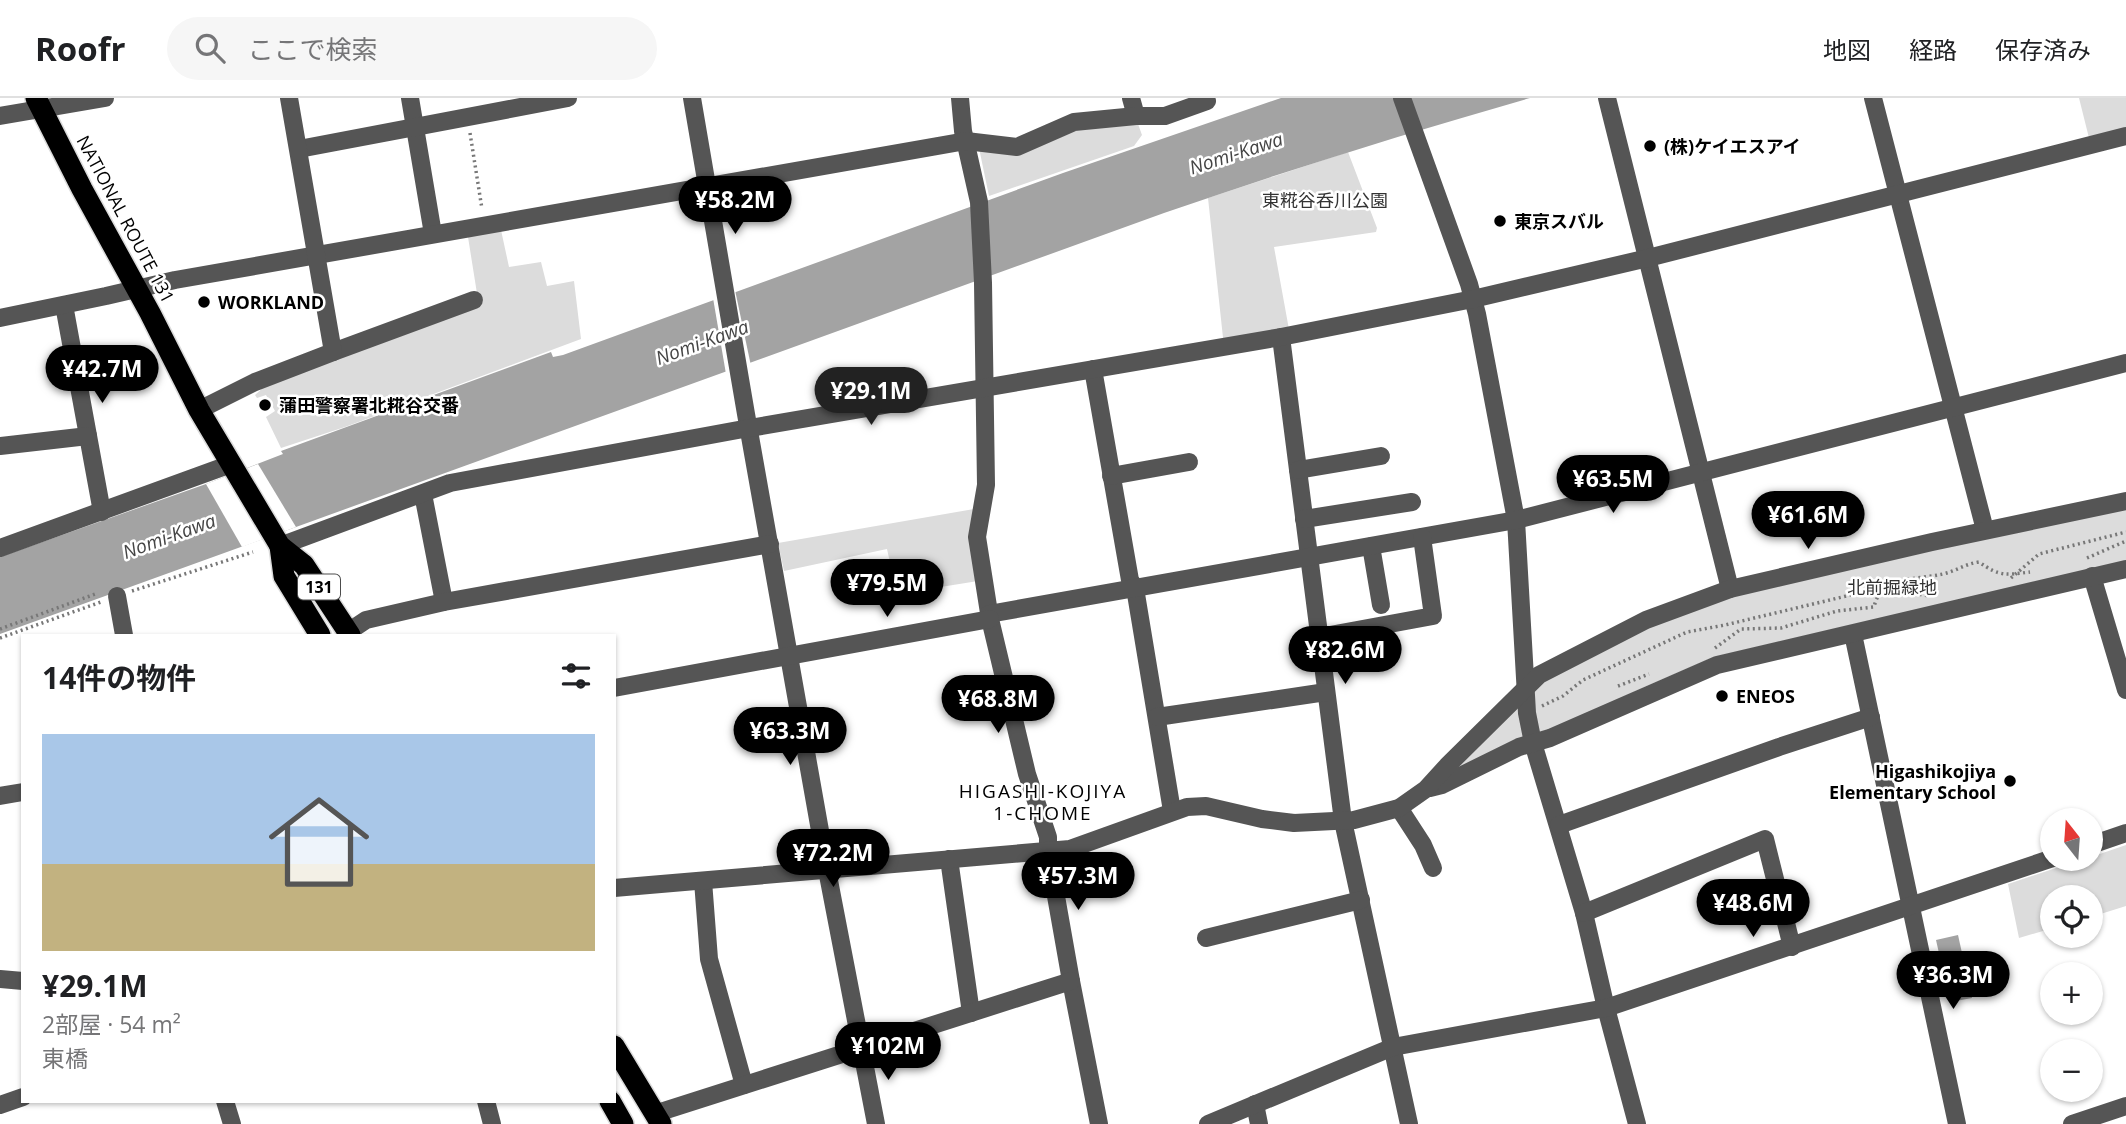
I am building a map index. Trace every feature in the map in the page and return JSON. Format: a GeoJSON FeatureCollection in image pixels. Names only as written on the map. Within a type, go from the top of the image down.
{"type":"FeatureCollection","features":[{"type":"Feature","properties":{"kind":"highway","name":"NATIONAL ROUTE 131"},"geometry":{"type":"LineString","coordinates":[[39,103],[199,410],[234,468]]}},
{"type":"Feature","properties":{"kind":"highway","name":"131"},"geometry":{"type":"LineString","coordinates":[[234,468],[277,540],[304,565],[349,634]]}},
{"type":"Feature","properties":{"kind":"highway","name":"131"},"geometry":{"type":"LineString","coordinates":[[277,540],[284,576],[319,634]]}},
{"type":"Feature","properties":{"kind":"highway"},"geometry":{"type":"LineString","coordinates":[[616,1049],[657,1119]]}},
{"type":"Feature","properties":{"kind":"highway"},"geometry":{"type":"LineString","coordinates":[[611,1103],[623,1124]]}},
{"type":"Feature","properties":{"kind":"street"},"geometry":{"type":"LineString","coordinates":[[0,117],[39,103],[105,98]]}},
{"type":"Feature","properties":{"kind":"street"},"geometry":{"type":"LineString","coordinates":[[289,98],[333,352]]}},
{"type":"Feature","properties":{"kind":"street"},"geometry":{"type":"LineString","coordinates":[[410,98],[433,234]]}},
{"type":"Feature","properties":{"kind":"street"},"geometry":{"type":"LineString","coordinates":[[299,149],[568,98]]}},
{"type":"Feature","properties":{"kind":"street"},"geometry":{"type":"LineString","coordinates":[[692,98],[827,870],[876,1124]]}},
{"type":"Feature","properties":{"kind":"street"},"geometry":{"type":"LineString","coordinates":[[960,98],[979,202],[983,284],[986,485],[977,537],[990,616],[1027,774],[1048,837],[1070,981],[1099,1124]]}},
{"type":"Feature","properties":{"kind":"street"},"geometry":{"type":"LineString","coordinates":[[1131,98],[1136,116]]}},
{"type":"Feature","properties":{"kind":"street"},"geometry":{"type":"LineString","coordinates":[[1402,98],[1473,299],[1516,520],[1527,713],[1533,743],[1584,914],[1637,1124]]}},
{"type":"Feature","properties":{"kind":"street"},"geometry":{"type":"LineString","coordinates":[[1607,98],[1730,589]]}},
{"type":"Feature","properties":{"kind":"street"},"geometry":{"type":"LineString","coordinates":[[1873,98],[1985,530]]}},
{"type":"Feature","properties":{"kind":"street"},"geometry":{"type":"LineString","coordinates":[[0,318],[174,280],[966,141],[1017,146],[1074,122],[1165,116],[1207,101]]}},
{"type":"Feature","properties":{"kind":"street"},"geometry":{"type":"LineString","coordinates":[[277,540],[320,529],[450,483],[1281,337],[1473,299],[1648,258],[2126,136]]}},
{"type":"Feature","properties":{"kind":"street"},"geometry":{"type":"LineString","coordinates":[[199,410],[254,382],[474,300]]}},
{"type":"Feature","properties":{"kind":"street"},"geometry":{"type":"LineString","coordinates":[[65,304],[102,512]]}},
{"type":"Feature","properties":{"kind":"street"},"geometry":{"type":"LineString","coordinates":[[1281,337],[1343,821],[1409,1124]]}},
{"type":"Feature","properties":{"kind":"street"},"geometry":{"type":"LineString","coordinates":[[616,688],[790,657],[1135,588],[1516,520],[2126,363]]}},
{"type":"Feature","properties":{"kind":"street"},"geometry":{"type":"LineString","coordinates":[[1093,369],[1130,580],[1135,588],[1172,811]]}},
{"type":"Feature","properties":{"kind":"street"},"geometry":{"type":"LineString","coordinates":[[0,446],[88,436]]}},
{"type":"Feature","properties":{"kind":"street"},"geometry":{"type":"LineString","coordinates":[[1298,470],[1381,456]]}},
{"type":"Feature","properties":{"kind":"street"},"geometry":{"type":"LineString","coordinates":[[1111,476],[1189,462]]}},
{"type":"Feature","properties":{"kind":"street"},"geometry":{"type":"LineString","coordinates":[[0,548],[234,468]]}},
{"type":"Feature","properties":{"kind":"street"},"geometry":{"type":"LineString","coordinates":[[423,494],[444,602]]}},
{"type":"Feature","properties":{"kind":"street"},"geometry":{"type":"LineString","coordinates":[[616,888],[1070,849],[1187,807],[1206,806],[1294,823],[1354,820],[1398,808],[1426,789],[1539,676],[1646,620],[1730,589],[1985,530],[2126,501]]}},
{"type":"Feature","properties":{"kind":"street"},"geometry":{"type":"LineString","coordinates":[[1304,519],[1412,502]]}},
{"type":"Feature","properties":{"kind":"street"},"geometry":{"type":"LineString","coordinates":[[1319,637],[1433,616],[1422,537]]}},
{"type":"Feature","properties":{"kind":"street"},"geometry":{"type":"LineString","coordinates":[[349,634],[366,620],[444,602],[770,544]]}},
{"type":"Feature","properties":{"kind":"street"},"geometry":{"type":"LineString","coordinates":[[1371,546],[1381,605]]}},
{"type":"Feature","properties":{"kind":"street"},"geometry":{"type":"LineString","coordinates":[[1426,789],[1442,785],[1519,747],[1550,738],[1717,665],[1853,634],[2087,568],[2126,569]]}},
{"type":"Feature","properties":{"kind":"street"},"geometry":{"type":"LineString","coordinates":[[2087,568],[2126,690]]}},
{"type":"Feature","properties":{"kind":"street"},"geometry":{"type":"LineString","coordinates":[[117,596],[124,634]]}},
{"type":"Feature","properties":{"kind":"street"},"geometry":{"type":"LineString","coordinates":[[1853,634],[1957,1124]]}},
{"type":"Feature","properties":{"kind":"street"},"geometry":{"type":"LineString","coordinates":[[1157,718],[1326,692]]}},
{"type":"Feature","properties":{"kind":"street"},"geometry":{"type":"LineString","coordinates":[[1559,825],[1871,717]]}},
{"type":"Feature","properties":{"kind":"street"},"geometry":{"type":"LineString","coordinates":[[0,796],[21,792]]}},
{"type":"Feature","properties":{"kind":"street"},"geometry":{"type":"LineString","coordinates":[[1398,808],[1423,845],[1433,868]]}},
{"type":"Feature","properties":{"kind":"street"},"geometry":{"type":"LineString","coordinates":[[2104,841],[2126,833]]}},
{"type":"Feature","properties":{"kind":"street"},"geometry":{"type":"LineString","coordinates":[[1584,914],[1765,839],[1792,947]]}},
{"type":"Feature","properties":{"kind":"street"},"geometry":{"type":"LineString","coordinates":[[948,859],[971,1013]]}},
{"type":"Feature","properties":{"kind":"street"},"geometry":{"type":"LineString","coordinates":[[1208,1124],[1393,1047],[1606,1008],[2040,862]]}},
{"type":"Feature","properties":{"kind":"street"},"geometry":{"type":"LineString","coordinates":[[703,881],[709,959],[744,1085]]}},
{"type":"Feature","properties":{"kind":"street"},"geometry":{"type":"LineString","coordinates":[[1206,939],[1361,900]]}},
{"type":"Feature","properties":{"kind":"street"},"geometry":{"type":"LineString","coordinates":[[0,979],[21,981]]}},
{"type":"Feature","properties":{"kind":"street"},"geometry":{"type":"LineString","coordinates":[[657,1119],[744,1085],[1070,981]]}},
{"type":"Feature","properties":{"kind":"street"},"geometry":{"type":"LineString","coordinates":[[0,1105],[21,1098]]}},
{"type":"Feature","properties":{"kind":"street"},"geometry":{"type":"LineString","coordinates":[[226,1103],[232,1124]]}},
{"type":"Feature","properties":{"kind":"street"},"geometry":{"type":"LineString","coordinates":[[487,1103],[492,1124]]}},
{"type":"Feature","properties":{"kind":"street"},"geometry":{"type":"LineString","coordinates":[[1255,1104],[1259,1124]]}},
{"type":"Feature","properties":{"kind":"street"},"geometry":{"type":"LineString","coordinates":[[2072,1124],[2126,1106]]}},
{"type":"Feature","properties":{"kind":"path"},"geometry":{"type":"LineString","coordinates":[[467,117],[484,225]]}},
{"type":"Feature","properties":{"kind":"path"},"geometry":{"type":"LineString","coordinates":[[2008,580],[2039,554],[2126,532]]}},
{"type":"Feature","properties":{"kind":"path"},"geometry":{"type":"LineString","coordinates":[[2087,568],[2126,541]]}},
{"type":"Feature","properties":{"kind":"path"},"geometry":{"type":"LineString","coordinates":[[0,638],[117,596],[253,552]]}},
{"type":"Feature","properties":{"kind":"path"},"geometry":{"type":"LineString","coordinates":[[1709,652],[1741,629],[1782,628],[1837,611],[1874,607],[1876,598],[1889,584],[1945,574],[1969,563],[1979,562],[1991,571],[2008,576],[2039,570]]}},
{"type":"Feature","properties":{"kind":"path"},"geometry":{"type":"LineString","coordinates":[[1527,713],[1563,696],[1583,680],[1687,632],[1880,588],[1939,598]]}},
{"type":"Feature","properties":{"kind":"path"},"geometry":{"type":"LineString","coordinates":[[0,629],[98,593]]}},
{"type":"Feature","properties":{"kind":"path"},"geometry":{"type":"LineString","coordinates":[[1618,685],[1655,671]]}},
{"type":"Feature","properties":{"kind":"green space"},"geometry":{"type":"Polygon","coordinates":[[[2079,98],[2126,98],[2126,128],[2089,138],[2079,98]]]}},
{"type":"Feature","properties":{"kind":"green space"},"geometry":{"type":"Polygon","coordinates":[[[1138,124],[1142,135],[1134,146],[989,196],[979,148],[1077,129],[1138,124]]]}},
{"type":"Feature","properties":{"kind":"green space","name":"東糀谷呑川公園"},"geometry":{"type":"Polygon","coordinates":[[[1348,152],[1377,228],[1376,232],[1274,247],[1290,335],[1224,347],[1208,198],[1348,152]]]}},
{"type":"Feature","properties":{"kind":"green space"},"geometry":{"type":"Polygon","coordinates":[[[501,230],[509,267],[541,262],[547,286],[574,281],[581,339],[345,427],[281,448],[266,417],[275,411],[266,395],[257,398],[255,395],[265,386],[479,306],[468,237],[501,230]]]}},
{"type":"Feature","properties":{"kind":"green space","name":"北前掘緑地"},"geometry":{"type":"Polygon","coordinates":[[[2126,506],[2126,561],[1714,657],[1444,781],[1529,689],[1648,624],[1731,593],[2126,506]]]}},
{"type":"Feature","properties":{"kind":"green space"},"geometry":{"type":"Polygon","coordinates":[[[974,509],[978,581],[897,594],[887,549],[784,571],[778,543],[974,509]]]}},
{"type":"Feature","properties":{"kind":"green space"},"geometry":{"type":"Polygon","coordinates":[[[2126,845],[2126,906],[2103,913],[2103,885],[2040,885],[2040,932],[2019,938],[2008,884],[2044,872],[2104,872],[2104,853],[2126,845]]]}},
{"type":"Feature","properties":{"kind":"water","name":"Nomi-Kawa"},"geometry":{"type":"Polygon","coordinates":[[[1281,98],[1530,98],[1346,153],[1164,213],[0,634],[0,557],[206,484],[283,454],[281,451],[551,352],[553,357],[563,355],[1063,173],[1281,98]]]}},
{"type":"Feature","properties":{"kind":"water"},"geometry":{"type":"Polygon","coordinates":[[[1958,935],[1972,998],[1950,1002],[1936,940],[1958,935]]]}},
{"type":"Feature","properties":{"kind":"pier"},"geometry":{"type":"Polygon","coordinates":[[[735,290],[751,366],[726,374],[713,298],[735,290]]]}},
{"type":"Feature","properties":{"kind":"pier"},"geometry":{"type":"Polygon","coordinates":[[[258,464],[296,527],[242,547],[206,484],[258,464]]]}},
{"type":"Feature","properties":{"kind":"place","name":"(株)ケイエスアイ"},"geometry":{"type":"Point","coordinates":[1650,146]}},
{"type":"Feature","properties":{"kind":"place","name":"東京スバル"},"geometry":{"type":"Point","coordinates":[1500,221]}},
{"type":"Feature","properties":{"kind":"place","name":"WORKLAND"},"geometry":{"type":"Point","coordinates":[204,302]}},
{"type":"Feature","properties":{"kind":"place","name":"蒲田警察署北糀谷交番"},"geometry":{"type":"Point","coordinates":[265,405]}},
{"type":"Feature","properties":{"kind":"place","name":"ENEOS"},"geometry":{"type":"Point","coordinates":[1722,696]}},
{"type":"Feature","properties":{"kind":"place","name":"Higashikojiya Elementary School"},"geometry":{"type":"Point","coordinates":[2010,781]}},
{"type":"Feature","properties":{"kind":"district","name":"HIGASHI-KOJIYA 1-CHOME"},"geometry":{"type":"Point","coordinates":[1043,802]}}]}
